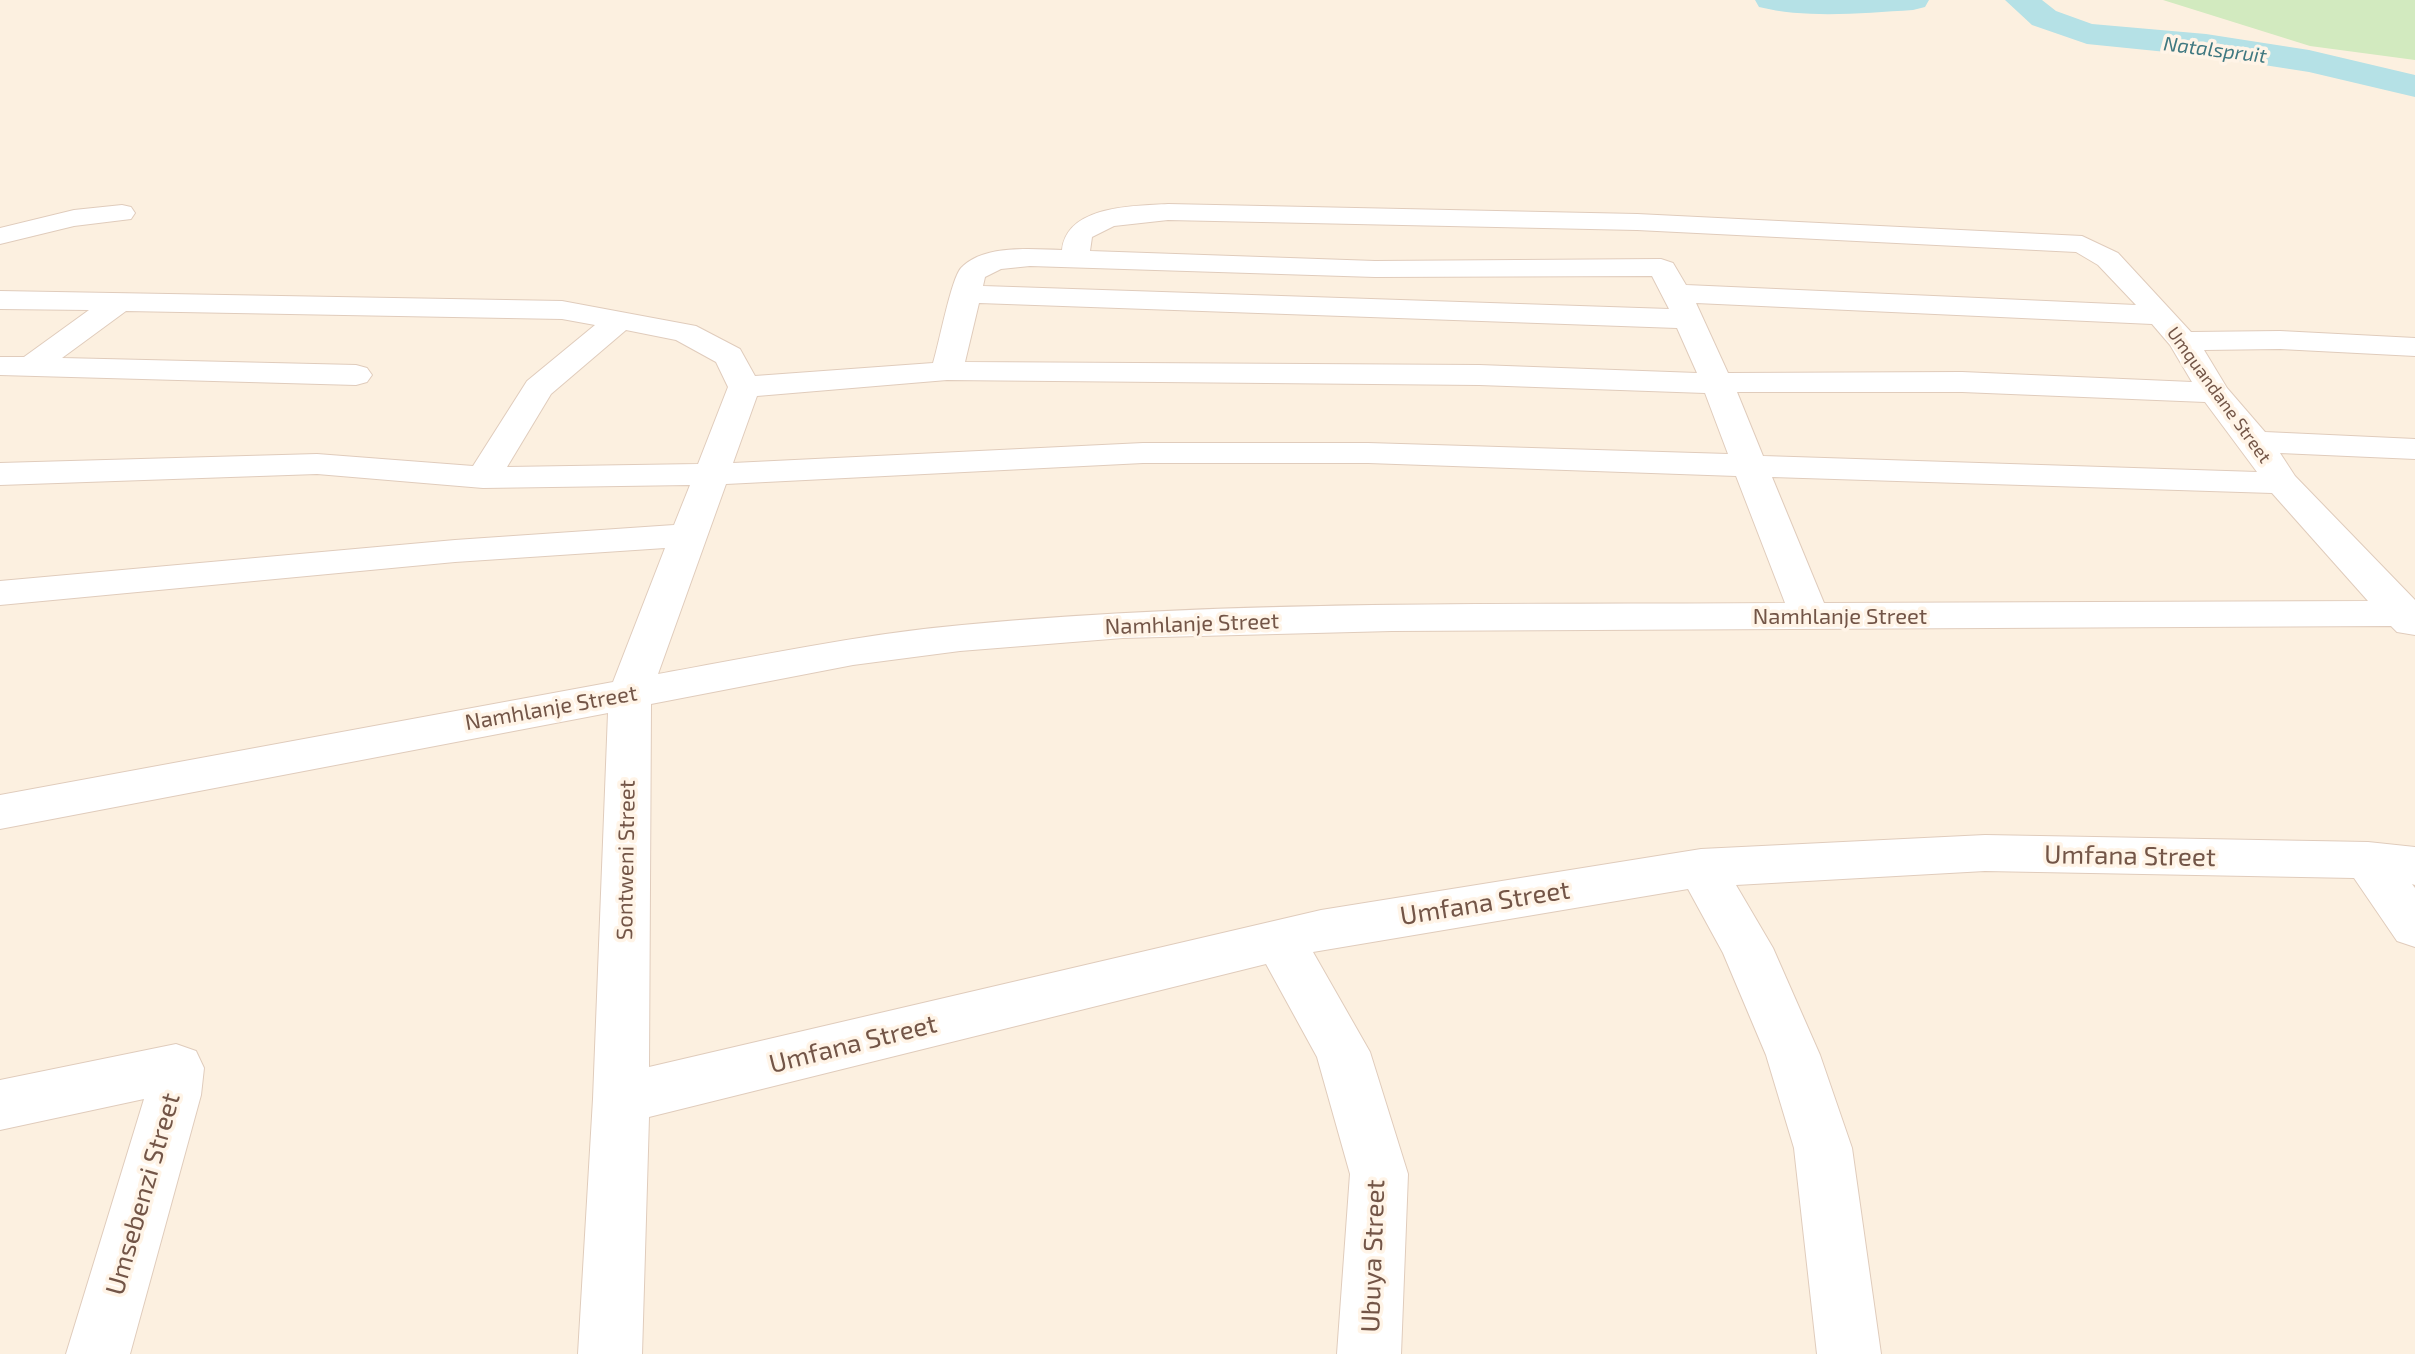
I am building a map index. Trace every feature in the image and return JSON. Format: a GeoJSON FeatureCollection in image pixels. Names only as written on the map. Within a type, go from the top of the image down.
{"type":"FeatureCollection","features":[{"type":"Feature","properties":{"kind":"street"},"geometry":{"type":"LineString","coordinates":[[1294,185],[1300,267]]}},
{"type":"Feature","properties":{"kind":"street","name":"Umquandane Street"},"geometry":{"type":"LineString","coordinates":[[1076,259],[1076,246],[1083,230],[1127,216],[1168,212],[1637,222],[2070,242],[2091,248],[2126,276],[2183,341],[2214,393],[2255,442],[2282,483],[2410,617]]}},
{"type":"Feature","properties":{"kind":"street"},"geometry":{"type":"LineString","coordinates":[[0,236],[74,218],[122,213]]}},
{"type":"Feature","properties":{"kind":"street"},"geometry":{"type":"LineString","coordinates":[[1637,222],[1676,293],[1717,383],[1810,617]]}},
{"type":"Feature","properties":{"kind":"street"},"geometry":{"type":"LineString","coordinates":[[947,371],[972,273],[979,265],[989,262],[1076,259],[1300,267],[1676,293],[2159,315]]}},
{"type":"Feature","properties":{"kind":"street"},"geometry":{"type":"LineString","coordinates":[[966,294],[1676,293]]}},
{"type":"Feature","properties":{"kind":"street"},"geometry":{"type":"LineString","coordinates":[[0,300],[562,310],[685,332],[729,356],[744,387],[947,371],[1479,375],[1717,383],[1962,382],[2214,393]]}},
{"type":"Feature","properties":{"kind":"street"},"geometry":{"type":"LineString","coordinates":[[33,365],[118,303]]}},
{"type":"Feature","properties":{"kind":"street"},"geometry":{"type":"LineString","coordinates":[[483,477],[538,388],[621,319]]}},
{"type":"Feature","properties":{"kind":"street"},"geometry":{"type":"LineString","coordinates":[[2183,341],[2280,340],[2415,347]]}},
{"type":"Feature","properties":{"kind":"street"},"geometry":{"type":"LineString","coordinates":[[0,366],[356,375]]}},
{"type":"Feature","properties":{"kind":"street","name":"Sontweni Street"},"geometry":{"type":"LineString","coordinates":[[610,1354],[621,1099],[630,693],[744,387]]}},
{"type":"Feature","properties":{"kind":"street"},"geometry":{"type":"LineString","coordinates":[[2255,442],[2415,449]]}},
{"type":"Feature","properties":{"kind":"street"},"geometry":{"type":"LineString","coordinates":[[0,474],[317,464],[483,477],[714,474],[1143,453],[1229,452],[1384,453],[2282,483]]}},
{"type":"Feature","properties":{"kind":"street"},"geometry":{"type":"LineString","coordinates":[[0,593],[455,551],[687,535]]}},
{"type":"Feature","properties":{"kind":"street","name":"Namhlanje Street"},"geometry":{"type":"LineString","coordinates":[[0,812],[853,652],[960,638],[1123,625],[1392,618],[2410,617]]}},
{"type":"Feature","properties":{"kind":"street","name":"Umfana Street"},"geometry":{"type":"LineString","coordinates":[[621,1099],[1321,930],[1701,868],[1985,853],[2392,863],[2415,927]]}},
{"type":"Feature","properties":{"kind":"street"},"geometry":{"type":"LineString","coordinates":[[1701,868],[1753,961],[1793,1055],[1823,1148],[1849,1354]]}},
{"type":"Feature","properties":{"kind":"street","name":"Ubuya Street"},"geometry":{"type":"LineString","coordinates":[[1279,941],[1343,1052],[1379,1174],[1369,1354]]}},
{"type":"Feature","properties":{"kind":"street","name":"Umsebenzi Street"},"geometry":{"type":"LineString","coordinates":[[0,1105],[176,1068],[173,1095],[98,1354]]}},
{"type":"Feature","properties":{"kind":"green space"},"geometry":{"type":"Polygon","coordinates":[[[2163,0],[2415,0],[2415,60],[2310,46],[2163,0]]]}},
{"type":"Feature","properties":{"kind":"waterway","name":"Natalspruit"},"geometry":{"type":"LineString","coordinates":[[1771,0],[1839,4],[1913,0]]}},
{"type":"Feature","properties":{"kind":"waterway","name":"Natalspruit"},"geometry":{"type":"LineString","coordinates":[[2021,0],[2044,18],[2087,34],[2206,45],[2309,61],[2415,86]]}}]}
